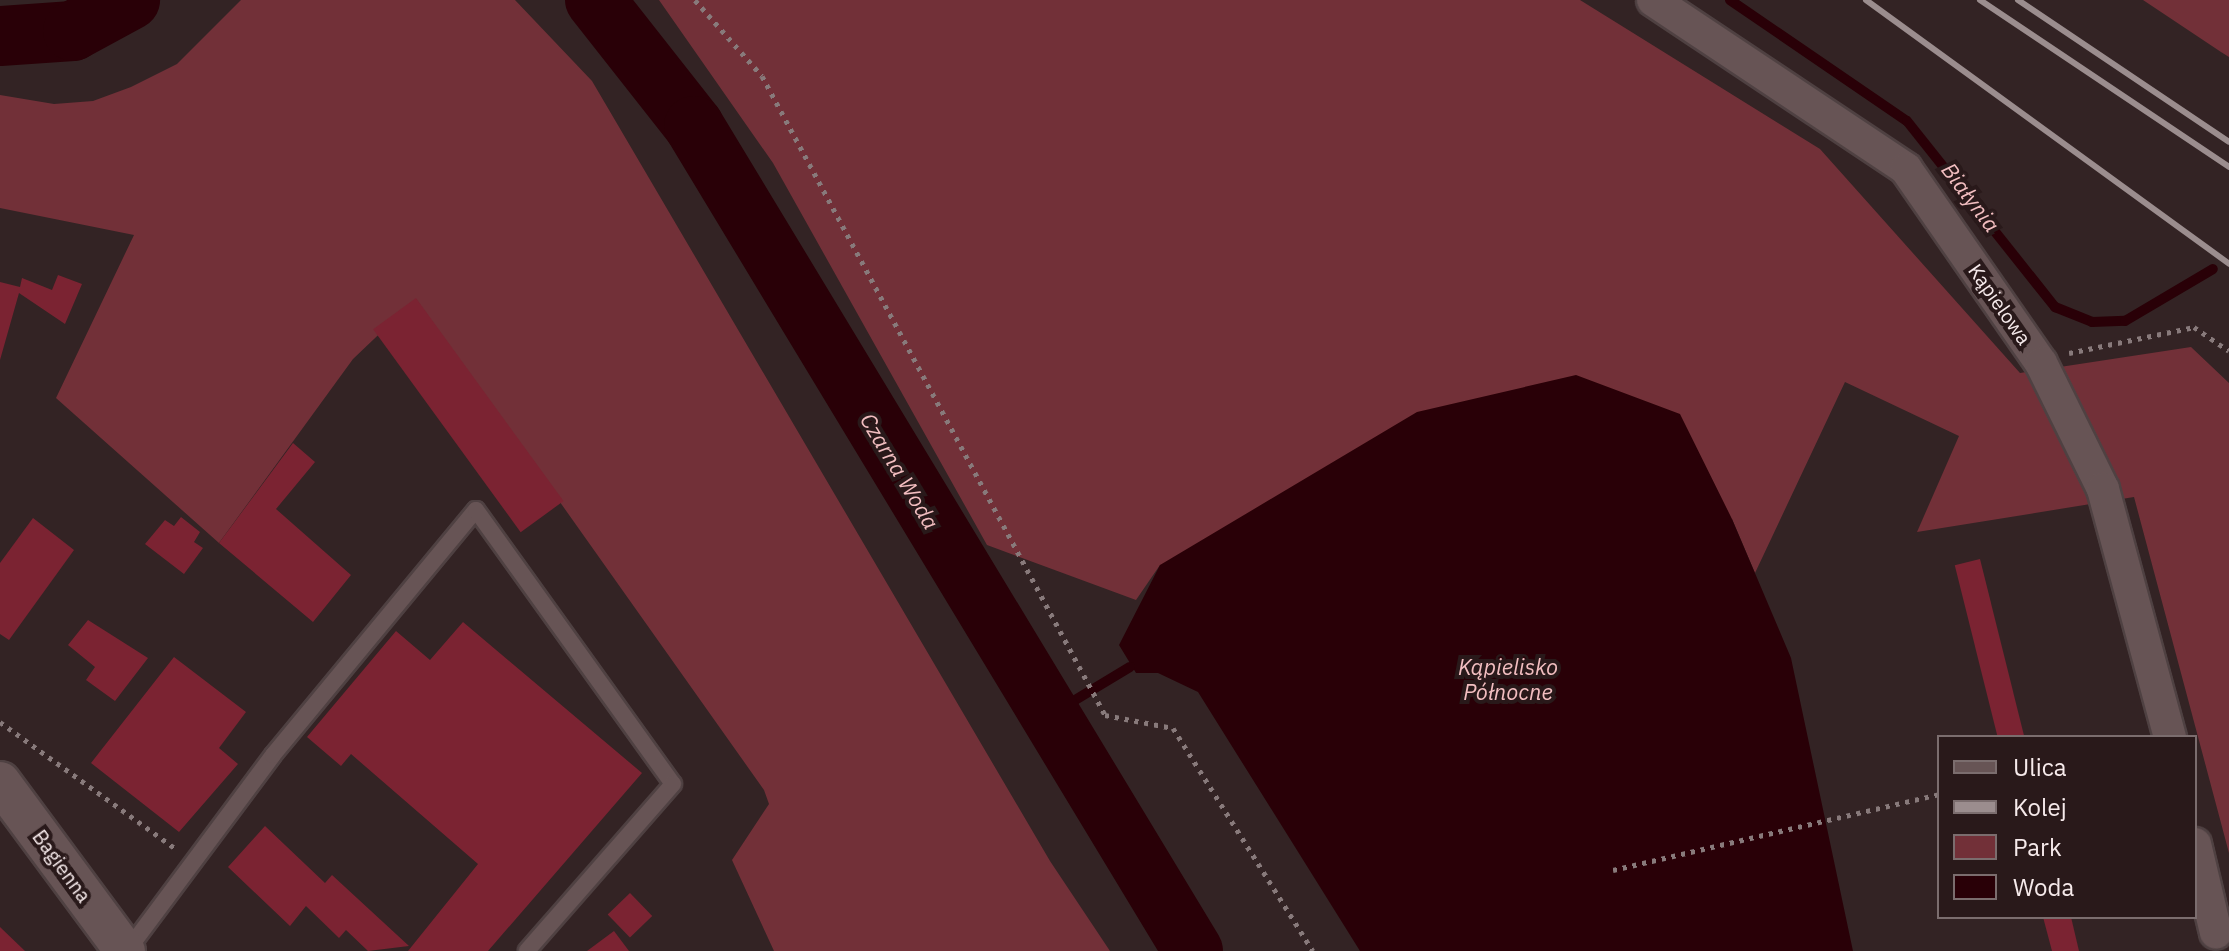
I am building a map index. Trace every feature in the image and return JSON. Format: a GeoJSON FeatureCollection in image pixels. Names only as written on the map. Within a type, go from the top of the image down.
{"type":"FeatureCollection","features":[{"type":"Feature","properties":{"kind":"street","name":"Kąpielowa"},"geometry":{"type":"LineString","coordinates":[[1653,0],[1906,169],[2041,363],[2103,489],[2169,735]]}},
{"type":"Feature","properties":{"kind":"street","name":"Bagienna"},"geometry":{"type":"LineString","coordinates":[[0,782],[126,951]]}},
{"type":"Feature","properties":{"kind":"street"},"geometry":{"type":"LineString","coordinates":[[2197,852],[2216,933]]}},
{"type":"Feature","properties":{"kind":"lane"},"geometry":{"type":"LineString","coordinates":[[126,951],[197,863],[273,755],[476,510],[673,784],[527,951]]}},
{"type":"Feature","properties":{"kind":"path"},"geometry":{"type":"LineString","coordinates":[[695,0],[762,76],[1105,715],[1173,728],[1313,951]]}},
{"type":"Feature","properties":{"kind":"path"},"geometry":{"type":"LineString","coordinates":[[2041,363],[2194,327],[2229,351]]}},
{"type":"Feature","properties":{"kind":"path"},"geometry":{"type":"LineString","coordinates":[[0,722],[197,863]]}},
{"type":"Feature","properties":{"kind":"path"},"geometry":{"type":"LineString","coordinates":[[1613,870],[1937,794]]}},
{"type":"Feature","properties":{"kind":"green space"},"geometry":{"type":"Polygon","coordinates":[[[241,0],[515,0],[592,81],[1050,861],[1110,951],[774,951],[732,860],[769,804],[764,790],[416,299],[353,359],[219,543],[56,398],[134,235],[0,208],[0,95],[54,104],[93,101],[131,87],[177,64],[241,0]]]}},
{"type":"Feature","properties":{"kind":"green space"},"geometry":{"type":"Polygon","coordinates":[[[659,0],[1580,0],[1820,149],[2020,373],[2191,347],[2229,383],[2229,853],[2134,497],[1917,532],[1959,436],[1845,382],[1755,573],[1732,519],[1160,565],[1136,600],[987,545],[773,163],[659,0]]]}},
{"type":"Feature","properties":{"kind":"green space"},"geometry":{"type":"Polygon","coordinates":[[[2143,0],[2229,0],[2229,57],[2221,52],[2143,0]]]}},
{"type":"Feature","properties":{"kind":"water","name":"Kąpielisko Północne"},"geometry":{"type":"Polygon","coordinates":[[[1576,375],[1680,414],[1732,519],[1791,658],[1853,951],[1360,951],[1198,692],[1158,673],[1136,673],[1119,645],[1160,565],[1417,412],[1576,375]]]}},
{"type":"Feature","properties":{"kind":"building"},"geometry":{"type":"Polygon","coordinates":[[[58,275],[82,284],[65,324],[19,293],[0,360],[0,282],[20,287],[22,278],[52,290],[58,275]]]}},
{"type":"Feature","properties":{"kind":"building"},"geometry":{"type":"Polygon","coordinates":[[[416,298],[564,501],[521,532],[373,329],[416,298]]]}},
{"type":"Feature","properties":{"kind":"building"},"geometry":{"type":"Polygon","coordinates":[[[293,443],[315,462],[276,509],[351,575],[313,622],[219,543],[293,443]]]}},
{"type":"Feature","properties":{"kind":"building"},"geometry":{"type":"Polygon","coordinates":[[[181,517],[200,532],[194,542],[203,548],[184,574],[145,544],[165,520],[174,526],[181,517]]]}},
{"type":"Feature","properties":{"kind":"building"},"geometry":{"type":"Polygon","coordinates":[[[33,518],[74,550],[9,640],[0,634],[0,563],[33,518]]]}},
{"type":"Feature","properties":{"kind":"building"},"geometry":{"type":"Polygon","coordinates":[[[1980,559],[2024,735],[1997,735],[1955,565],[1980,559]]]}},
{"type":"Feature","properties":{"kind":"building"},"geometry":{"type":"Polygon","coordinates":[[[88,620],[148,658],[115,701],[86,680],[95,667],[68,645],[88,620]]]}},
{"type":"Feature","properties":{"kind":"building"},"geometry":{"type":"Polygon","coordinates":[[[463,622],[642,773],[488,951],[408,951],[478,864],[351,754],[341,766],[307,737],[396,631],[430,660],[463,622]]]}},
{"type":"Feature","properties":{"kind":"building"},"geometry":{"type":"Polygon","coordinates":[[[174,657],[246,712],[219,748],[238,764],[179,832],[91,763],[174,657]]]}},
{"type":"Feature","properties":{"kind":"building"},"geometry":{"type":"Polygon","coordinates":[[[265,826],[325,883],[332,875],[409,946],[368,951],[346,930],[339,938],[306,906],[290,926],[228,867],[265,826]]]}},
{"type":"Feature","properties":{"kind":"building"},"geometry":{"type":"Polygon","coordinates":[[[630,893],[652,916],[630,938],[608,915],[630,893]]]}},
{"type":"Feature","properties":{"kind":"building"},"geometry":{"type":"Polygon","coordinates":[[[2044,919],[2071,919],[2079,951],[2052,951],[2044,919]]]}},
{"type":"Feature","properties":{"kind":"building"},"geometry":{"type":"Polygon","coordinates":[[[0,927],[25,951],[0,951],[0,927]]]}},
{"type":"Feature","properties":{"kind":"building"},"geometry":{"type":"Polygon","coordinates":[[[614,931],[629,951],[587,951],[614,931]]]}},
{"type":"Feature","properties":{"kind":"waterway","name":"Czarna Woda"},"geometry":{"type":"LineString","coordinates":[[0,36],[73,31],[130,0]]}},
{"type":"Feature","properties":{"kind":"waterway","name":"Czarna Woda"},"geometry":{"type":"LineString","coordinates":[[595,0],[694,126],[1193,951]]}},
{"type":"Feature","properties":{"kind":"waterway","name":"Białynia"},"geometry":{"type":"LineString","coordinates":[[1730,0],[1907,121],[2055,307],[2092,322],[2125,321],[2213,269]]}},
{"type":"Feature","properties":{"kind":"waterway"},"geometry":{"type":"LineString","coordinates":[[1047,717],[1130,667]]}},
{"type":"Feature","properties":{"kind":"railway"},"geometry":{"type":"LineString","coordinates":[[1866,0],[2229,264]]}},
{"type":"Feature","properties":{"kind":"railway"},"geometry":{"type":"LineString","coordinates":[[1980,0],[2229,167]]}},
{"type":"Feature","properties":{"kind":"railway"},"geometry":{"type":"LineString","coordinates":[[2018,0],[2229,142]]}}]}
